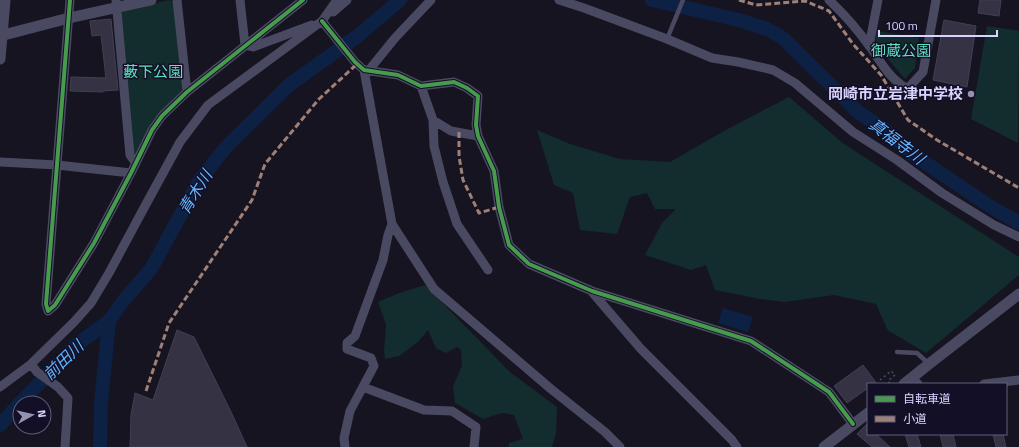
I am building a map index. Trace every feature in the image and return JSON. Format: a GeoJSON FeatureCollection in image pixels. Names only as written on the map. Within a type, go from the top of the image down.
{"type":"FeatureCollection","features":[{"type":"Feature","properties":{"kind":"street"},"geometry":{"type":"LineString","coordinates":[[0,59],[4,0]]}},
{"type":"Feature","properties":{"kind":"street"},"geometry":{"type":"LineString","coordinates":[[70,0],[46,304],[48,311],[55,305],[94,242],[152,130],[162,116],[187,92],[303,0]]}},
{"type":"Feature","properties":{"kind":"street"},"geometry":{"type":"LineString","coordinates":[[1,36],[116,4],[151,0]]}},
{"type":"Feature","properties":{"kind":"street"},"geometry":{"type":"LineString","coordinates":[[177,0],[187,92]]}},
{"type":"Feature","properties":{"kind":"street"},"geometry":{"type":"LineString","coordinates":[[240,0],[245,45]]}},
{"type":"Feature","properties":{"kind":"street"},"geometry":{"type":"LineString","coordinates":[[245,45],[253,47],[322,21],[337,0]]}},
{"type":"Feature","properties":{"kind":"street"},"geometry":{"type":"LineString","coordinates":[[0,387],[31,364],[74,322],[91,303],[109,273],[180,142],[208,105],[322,21],[347,0]]}},
{"type":"Feature","properties":{"kind":"street"},"geometry":{"type":"LineString","coordinates":[[367,70],[431,0]]}},
{"type":"Feature","properties":{"kind":"street"},"geometry":{"type":"LineString","coordinates":[[560,0],[667,39],[712,58],[773,70],[795,83],[853,132],[897,160],[942,193],[994,225],[1019,237]]}},
{"type":"Feature","properties":{"kind":"street"},"geometry":{"type":"LineString","coordinates":[[830,0],[869,46],[886,71],[906,88],[909,87],[922,72],[936,0]]}},
{"type":"Feature","properties":{"kind":"street"},"geometry":{"type":"LineString","coordinates":[[869,46],[878,0]]}},
{"type":"Feature","properties":{"kind":"street"},"geometry":{"type":"LineString","coordinates":[[116,4],[130,155],[136,163]]}},
{"type":"Feature","properties":{"kind":"street"},"geometry":{"type":"LineString","coordinates":[[322,21],[355,62],[367,70],[398,75],[421,86],[454,82],[467,88],[478,96],[476,125],[478,136],[494,171],[499,207],[509,245],[529,264],[592,291],[751,341],[829,392],[853,424]]}},
{"type":"Feature","properties":{"kind":"street"},"geometry":{"type":"LineString","coordinates":[[367,70],[392,224],[434,289],[551,389],[605,432],[620,447]]}},
{"type":"Feature","properties":{"kind":"street"},"geometry":{"type":"LineString","coordinates":[[421,86],[433,120],[434,146],[443,182],[457,224],[488,270]]}},
{"type":"Feature","properties":{"kind":"street"},"geometry":{"type":"LineString","coordinates":[[433,120],[451,131],[478,136]]}},
{"type":"Feature","properties":{"kind":"street"},"geometry":{"type":"LineString","coordinates":[[0,162],[57,165],[131,173]]}},
{"type":"Feature","properties":{"kind":"street"},"geometry":{"type":"LineString","coordinates":[[345,447],[344,438],[350,411],[374,366],[371,358],[347,349],[346,343],[355,336],[383,260],[388,235],[392,224]]}},
{"type":"Feature","properties":{"kind":"street"},"geometry":{"type":"LineString","coordinates":[[592,291],[641,349],[732,440],[737,447]]}},
{"type":"Feature","properties":{"kind":"street"},"geometry":{"type":"LineString","coordinates":[[912,382],[929,364],[1019,294]]}},
{"type":"Feature","properties":{"kind":"street"},"geometry":{"type":"LineString","coordinates":[[31,364],[38,372],[58,387],[68,398],[65,447]]}},
{"type":"Feature","properties":{"kind":"street"},"geometry":{"type":"LineString","coordinates":[[993,383],[1019,380]]}},
{"type":"Feature","properties":{"kind":"street"},"geometry":{"type":"LineString","coordinates":[[363,387],[424,410],[452,411],[476,426],[474,447]]}},
{"type":"Feature","properties":{"kind":"street"},"geometry":{"type":"LineString","coordinates":[[824,447],[867,414]]}},
{"type":"Feature","properties":{"kind":"lane"},"geometry":{"type":"LineString","coordinates":[[667,39],[683,0]]}},
{"type":"Feature","properties":{"kind":"lane"},"geometry":{"type":"LineString","coordinates":[[897,352],[917,353],[929,364]]}},
{"type":"Feature","properties":{"kind":"path"},"geometry":{"type":"LineString","coordinates":[[880,380],[891,371],[895,375],[888,381],[889,383]]}},
{"type":"Feature","properties":{"kind":"green space","name":"藪下公園"},"geometry":{"type":"Polygon","coordinates":[[[169,0],[174,2],[182,92],[137,154],[133,153],[120,15],[123,11],[169,0]]]}},
{"type":"Feature","properties":{"kind":"green space"},"geometry":{"type":"Polygon","coordinates":[[[987,26],[1019,31],[1018,143],[971,119],[987,26]]]}},
{"type":"Feature","properties":{"kind":"green space","name":"御蔵公園"},"geometry":{"type":"Polygon","coordinates":[[[877,31],[919,38],[915,68],[905,79],[875,44],[877,31]]]}},
{"type":"Feature","properties":{"kind":"green space"},"geometry":{"type":"Polygon","coordinates":[[[789,97],[844,144],[1019,257],[1019,275],[926,353],[888,331],[876,304],[834,295],[785,302],[760,299],[715,290],[706,265],[691,270],[645,255],[662,223],[676,209],[655,209],[647,193],[630,197],[617,234],[580,230],[573,193],[554,185],[537,130],[570,144],[620,159],[670,162],[724,131],[789,97]]]}},
{"type":"Feature","properties":{"kind":"green space"},"geometry":{"type":"Polygon","coordinates":[[[425,285],[510,372],[557,407],[556,434],[552,447],[509,447],[509,443],[523,439],[514,415],[502,413],[483,419],[455,403],[453,387],[462,365],[461,350],[457,347],[446,353],[436,348],[428,330],[419,341],[399,356],[385,359],[384,352],[386,325],[378,302],[399,293],[425,285]]]}},
{"type":"Feature","properties":{"kind":"water"},"geometry":{"type":"Polygon","coordinates":[[[723,308],[753,317],[748,332],[718,323],[723,308]]]}},
{"type":"Feature","properties":{"kind":"building"},"geometry":{"type":"Polygon","coordinates":[[[980,0],[1001,0],[999,16],[978,13],[980,0]]]}},
{"type":"Feature","properties":{"kind":"building"},"geometry":{"type":"Polygon","coordinates":[[[111,19],[118,90],[103,92],[70,91],[71,77],[106,78],[101,35],[92,36],[90,21],[111,19]]]}},
{"type":"Feature","properties":{"kind":"building"},"geometry":{"type":"Polygon","coordinates":[[[944,20],[976,26],[967,87],[933,80],[944,20]]]}},
{"type":"Feature","properties":{"kind":"building"},"geometry":{"type":"Polygon","coordinates":[[[177,330],[194,337],[247,447],[130,447],[131,415],[135,393],[153,400],[177,330]]]}},
{"type":"Feature","properties":{"kind":"building"},"geometry":{"type":"Polygon","coordinates":[[[863,365],[876,383],[867,383],[867,389],[847,403],[834,386],[863,365]]]}},
{"type":"Feature","properties":{"kind":"building"},"geometry":{"type":"Polygon","coordinates":[[[867,424],[867,435],[877,435],[890,447],[872,447],[857,434],[867,424]]]}},
{"type":"Feature","properties":{"kind":"building"},"geometry":{"type":"Polygon","coordinates":[[[905,435],[917,435],[921,447],[909,447],[905,435]]]}},
{"type":"Feature","properties":{"kind":"building"},"geometry":{"type":"Polygon","coordinates":[[[940,435],[953,435],[956,447],[943,447],[940,435]]]}},
{"type":"Feature","properties":{"kind":"building"},"geometry":{"type":"Polygon","coordinates":[[[993,435],[1003,435],[1006,447],[996,447],[993,435]]]}},
{"type":"Feature","properties":{"kind":"waterway","name":"青木川"},"geometry":{"type":"LineString","coordinates":[[100,447],[101,403],[109,321],[124,300],[151,269],[199,181],[226,147],[289,85],[359,35],[400,0]]}},
{"type":"Feature","properties":{"kind":"waterway","name":"真福寺川"},"geometry":{"type":"LineString","coordinates":[[652,0],[739,20],[767,29],[783,38],[859,113],[884,129],[914,155],[991,207],[1019,223]]}},
{"type":"Feature","properties":{"kind":"waterway","name":"前田川"},"geometry":{"type":"LineString","coordinates":[[28,395],[76,345],[109,321]]}},
{"type":"Feature","properties":{"kind":"waterway","name":"前田川"},"geometry":{"type":"LineString","coordinates":[[0,425],[12,412]]}},
{"type":"Feature","properties":{"kind":"marked path"},"geometry":{"type":"LineString","coordinates":[[739,0],[756,5],[805,1],[829,11],[853,44],[881,75],[908,120],[937,140],[1019,188]]}},
{"type":"Feature","properties":{"kind":"marked path"},"geometry":{"type":"LineString","coordinates":[[146,391],[169,323],[252,200],[265,164],[319,99],[357,64]]}},
{"type":"Feature","properties":{"kind":"marked path"},"geometry":{"type":"LineString","coordinates":[[459,132],[459,156],[463,180],[479,213],[499,207]]}},
{"type":"Feature","properties":{"kind":"cycle path"},"geometry":{"type":"LineString","coordinates":[[70,0],[46,304],[48,311],[55,305],[94,243],[152,130],[162,116],[187,92],[303,0]]}},
{"type":"Feature","properties":{"kind":"cycle path"},"geometry":{"type":"LineString","coordinates":[[322,21],[355,62],[364,70],[398,75],[421,86],[454,82],[467,88],[478,96],[476,125],[478,136],[494,171],[499,207],[509,245],[529,264],[592,291],[751,341],[829,392],[853,424]]}},
{"type":"Feature","properties":{"kind":"place","name":"岡崎市立岩津中学校"},"geometry":{"type":"Point","coordinates":[971,94]}}]}
